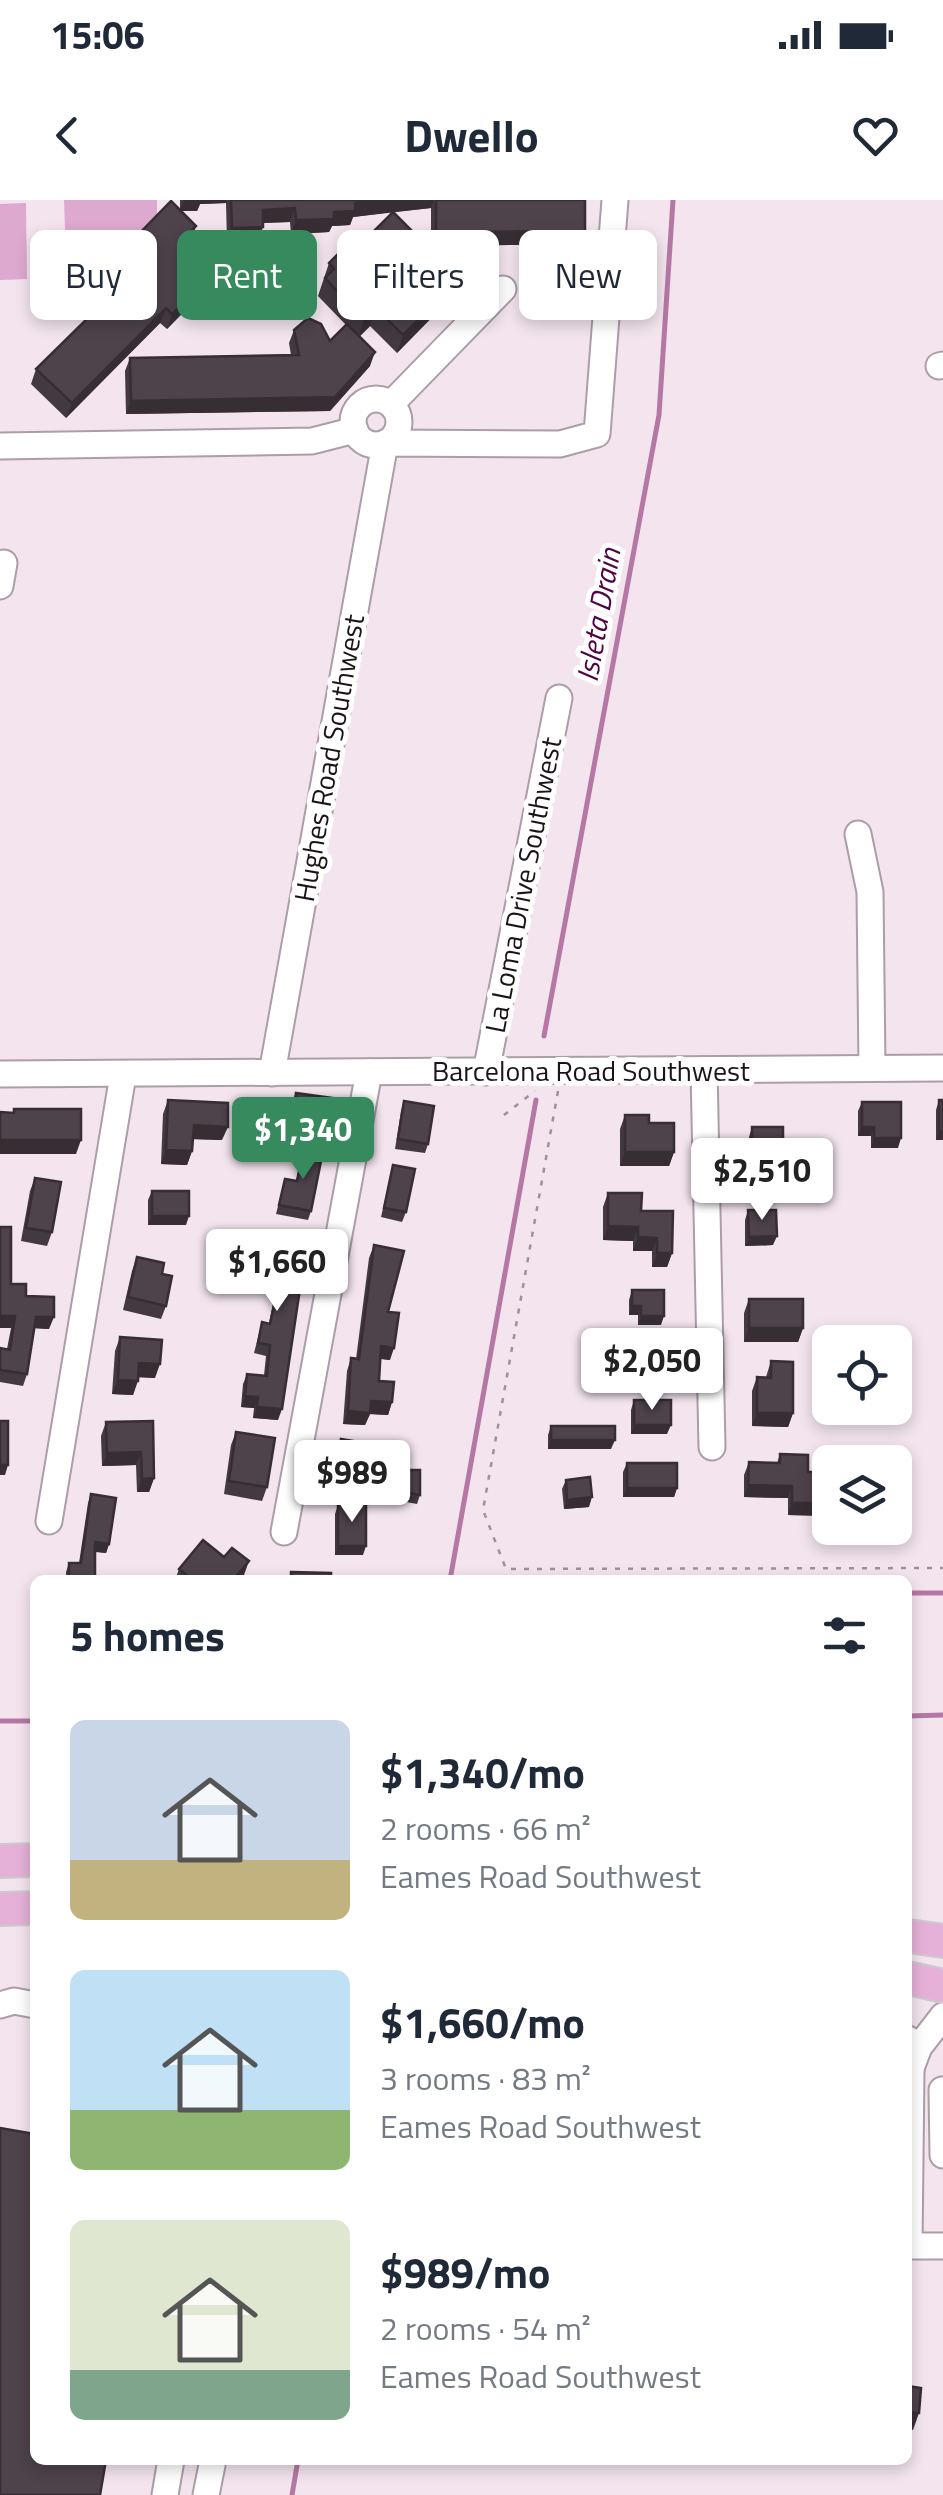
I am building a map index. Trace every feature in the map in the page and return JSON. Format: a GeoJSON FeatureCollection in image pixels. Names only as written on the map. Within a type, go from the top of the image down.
{"type":"FeatureCollection","features":[{"type":"Feature","properties":{"kind":"main road"},"geometry":{"type":"LineString","coordinates":[[0,1861],[30,1860]]}},
{"type":"Feature","properties":{"kind":"main road"},"geometry":{"type":"LineString","coordinates":[[0,1909],[30,1908]]}},
{"type":"Feature","properties":{"kind":"main road"},"geometry":{"type":"LineString","coordinates":[[912,1937],[943,1943]]}},
{"type":"Feature","properties":{"kind":"street"},"geometry":{"type":"LineString","coordinates":[[386,443],[400,425],[391,404],[376,399],[362,404],[354,416],[355,430],[364,442],[386,443],[560,444],[597,434],[614,200]]}},
{"type":"Feature","properties":{"kind":"street"},"geometry":{"type":"LineString","coordinates":[[391,404],[503,289]]}},
{"type":"Feature","properties":{"kind":"street"},"geometry":{"type":"LineString","coordinates":[[0,446],[312,441],[355,430]]}},
{"type":"Feature","properties":{"kind":"street","name":"Hughes Road Southwest"},"geometry":{"type":"LineString","coordinates":[[272,1073],[386,443]]}},
{"type":"Feature","properties":{"kind":"street","name":"La Loma Drive Southwest"},"geometry":{"type":"LineString","coordinates":[[486,1072],[559,698]]}},
{"type":"Feature","properties":{"kind":"street"},"geometry":{"type":"LineString","coordinates":[[858,834],[870,892],[872,1068]]}},
{"type":"Feature","properties":{"kind":"street","name":"Barcelona Road Southwest"},"geometry":{"type":"LineString","coordinates":[[0,1074],[943,1068]]}},
{"type":"Feature","properties":{"kind":"street"},"geometry":{"type":"LineString","coordinates":[[704,1070],[712,1447]]}},
{"type":"Feature","properties":{"kind":"street"},"geometry":{"type":"LineString","coordinates":[[284,1532],[369,1072]]}},
{"type":"Feature","properties":{"kind":"street"},"geometry":{"type":"LineString","coordinates":[[49,1521],[123,1075]]}},
{"type":"Feature","properties":{"kind":"street"},"geometry":{"type":"LineString","coordinates":[[926,1982],[943,1943]]}},
{"type":"Feature","properties":{"kind":"street"},"geometry":{"type":"LineString","coordinates":[[0,2005],[14,2001],[30,2004]]}},
{"type":"Feature","properties":{"kind":"street"},"geometry":{"type":"LineString","coordinates":[[912,2070],[918,2047],[943,2016]]}},
{"type":"Feature","properties":{"kind":"street"},"geometry":{"type":"LineString","coordinates":[[912,2079],[942,2090],[943,2154]]}},
{"type":"Feature","properties":{"kind":"street"},"geometry":{"type":"LineString","coordinates":[[912,2246],[943,2246]]}},
{"type":"Feature","properties":{"kind":"street"},"geometry":{"type":"LineString","coordinates":[[165,2495],[170,2465]]}},
{"type":"Feature","properties":{"kind":"street"},"geometry":{"type":"LineString","coordinates":[[206,2495],[212,2465]]}},
{"type":"Feature","properties":{"kind":"path"},"geometry":{"type":"LineString","coordinates":[[504,1114],[562,1072]]}},
{"type":"Feature","properties":{"kind":"path"},"geometry":{"type":"LineString","coordinates":[[562,1072],[482,1510],[506,1569],[943,1568]]}},
{"type":"Feature","properties":{"kind":"shaded area"},"geometry":{"type":"Polygon","coordinates":[[[64,200],[157,200],[157,216],[143,230],[65,230],[64,200]]]}},
{"type":"Feature","properties":{"kind":"shaded area"},"geometry":{"type":"Polygon","coordinates":[[[26,203],[27,279],[0,280],[0,204],[26,203]]]}},
{"type":"Feature","properties":{"kind":"building"},"geometry":{"type":"Polygon","coordinates":[[[231,200],[384,200],[355,203],[355,211],[334,212],[334,219],[296,220],[295,208],[263,210],[263,227],[232,228],[231,200]]]}},
{"type":"Feature","properties":{"kind":"building"},"geometry":{"type":"Polygon","coordinates":[[[436,200],[585,200],[585,230],[436,230],[436,200]]]}},
{"type":"Feature","properties":{"kind":"building"},"geometry":{"type":"Polygon","coordinates":[[[171,201],[196,226],[192,230],[177,230],[177,309],[172,314],[166,308],[157,317],[157,230],[143,230],[171,201]]]}},
{"type":"Feature","properties":{"kind":"building"},"geometry":{"type":"Polygon","coordinates":[[[393,212],[411,230],[375,230],[393,212]]]}},
{"type":"Feature","properties":{"kind":"building"},"geometry":{"type":"Polygon","coordinates":[[[337,255],[337,291],[325,278],[334,269],[329,263],[337,255]]]}},
{"type":"Feature","properties":{"kind":"building"},"geometry":{"type":"Polygon","coordinates":[[[86,320],[154,320],[72,403],[36,369],[86,320]]]}},
{"type":"Feature","properties":{"kind":"building"},"geometry":{"type":"Polygon","coordinates":[[[306,320],[312,320],[321,324],[330,341],[347,324],[375,352],[335,397],[131,401],[130,358],[299,355],[294,330],[306,320]]]}},
{"type":"Feature","properties":{"kind":"building"},"geometry":{"type":"Polygon","coordinates":[[[388,320],[418,320],[403,335],[388,320]]]}},
{"type":"Feature","properties":{"kind":"building"},"geometry":{"type":"Polygon","coordinates":[[[296,1093],[333,1098],[329,1124],[292,1122],[296,1093]]]}},
{"type":"Feature","properties":{"kind":"building"},"geometry":{"type":"Polygon","coordinates":[[[168,1100],[228,1103],[228,1127],[194,1125],[192,1151],[166,1150],[168,1100]]]}},
{"type":"Feature","properties":{"kind":"building"},"geometry":{"type":"Polygon","coordinates":[[[939,1100],[943,1100],[943,1131],[939,1131],[939,1100]]]}},
{"type":"Feature","properties":{"kind":"building"},"geometry":{"type":"Polygon","coordinates":[[[404,1101],[434,1106],[428,1144],[398,1139],[404,1101]]]}},
{"type":"Feature","properties":{"kind":"building"},"geometry":{"type":"Polygon","coordinates":[[[862,1102],[901,1102],[901,1138],[874,1138],[874,1127],[862,1127],[862,1102]]]}},
{"type":"Feature","properties":{"kind":"building"},"geometry":{"type":"Polygon","coordinates":[[[14,1109],[81,1109],[81,1140],[0,1140],[0,1112],[14,1113],[14,1109]]]}},
{"type":"Feature","properties":{"kind":"building"},"geometry":{"type":"Polygon","coordinates":[[[625,1115],[649,1115],[649,1123],[674,1123],[674,1152],[625,1152],[625,1115]]]}},
{"type":"Feature","properties":{"kind":"building"},"geometry":{"type":"Polygon","coordinates":[[[752,1127],[783,1127],[783,1155],[752,1155],[752,1127]]]}},
{"type":"Feature","properties":{"kind":"building"},"geometry":{"type":"Polygon","coordinates":[[[304,1147],[323,1151],[311,1211],[279,1205],[285,1179],[297,1181],[304,1147]]]}},
{"type":"Feature","properties":{"kind":"building"},"geometry":{"type":"Polygon","coordinates":[[[393,1165],[415,1169],[406,1212],[384,1208],[393,1165]]]}},
{"type":"Feature","properties":{"kind":"building"},"geometry":{"type":"Polygon","coordinates":[[[35,1178],[61,1182],[52,1232],[26,1228],[35,1178]]]}},
{"type":"Feature","properties":{"kind":"building"},"geometry":{"type":"Polygon","coordinates":[[[152,1191],[189,1191],[189,1216],[152,1216],[152,1191]]]}},
{"type":"Feature","properties":{"kind":"building"},"geometry":{"type":"Polygon","coordinates":[[[608,1193],[642,1193],[641,1211],[673,1211],[672,1253],[657,1253],[657,1238],[638,1237],[638,1227],[608,1226],[608,1193]]]}},
{"type":"Feature","properties":{"kind":"building"},"geometry":{"type":"Polygon","coordinates":[[[748,1210],[776,1210],[777,1236],[749,1237],[748,1210]]]}},
{"type":"Feature","properties":{"kind":"building"},"geometry":{"type":"Polygon","coordinates":[[[0,1227],[11,1227],[11,1284],[26,1284],[26,1296],[54,1297],[54,1317],[36,1317],[27,1374],[0,1370],[0,1348],[10,1350],[15,1316],[0,1316],[0,1227]]]}},
{"type":"Feature","properties":{"kind":"building"},"geometry":{"type":"Polygon","coordinates":[[[289,1232],[308,1235],[282,1409],[257,1407],[258,1397],[245,1396],[247,1374],[267,1376],[270,1345],[258,1343],[262,1322],[270,1324],[282,1268],[239,1260],[243,1237],[287,1245],[289,1232]]]}},
{"type":"Feature","properties":{"kind":"building"},"geometry":{"type":"Polygon","coordinates":[[[374,1245],[404,1251],[388,1312],[399,1313],[394,1348],[381,1346],[379,1381],[394,1382],[392,1402],[371,1401],[370,1413],[348,1411],[351,1358],[359,1359],[374,1245]]]}},
{"type":"Feature","properties":{"kind":"building"},"geometry":{"type":"Polygon","coordinates":[[[137,1257],[164,1263],[162,1274],[172,1276],[166,1306],[128,1297],[137,1257]]]}},
{"type":"Feature","properties":{"kind":"building"},"geometry":{"type":"Polygon","coordinates":[[[632,1290],[664,1290],[664,1316],[641,1316],[641,1306],[632,1306],[632,1290]]]}},
{"type":"Feature","properties":{"kind":"building"},"geometry":{"type":"Polygon","coordinates":[[[749,1299],[803,1299],[803,1328],[749,1328],[749,1299]]]}},
{"type":"Feature","properties":{"kind":"building"},"geometry":{"type":"Polygon","coordinates":[[[120,1337],[162,1340],[160,1364],[139,1363],[138,1381],[118,1380],[120,1337]]]}},
{"type":"Feature","properties":{"kind":"building"},"geometry":{"type":"Polygon","coordinates":[[[593,1353],[615,1354],[615,1378],[593,1378],[593,1353]]]}},
{"type":"Feature","properties":{"kind":"building"},"geometry":{"type":"Polygon","coordinates":[[[771,1361],[793,1362],[793,1413],[757,1413],[757,1377],[771,1378],[771,1361]]]}},
{"type":"Feature","properties":{"kind":"building"},"geometry":{"type":"Polygon","coordinates":[[[634,1400],[671,1400],[671,1425],[634,1425],[634,1400]]]}},
{"type":"Feature","properties":{"kind":"building"},"geometry":{"type":"Polygon","coordinates":[[[0,1421],[8,1421],[8,1465],[0,1465],[0,1421]]]}},
{"type":"Feature","properties":{"kind":"building"},"geometry":{"type":"Polygon","coordinates":[[[153,1421],[154,1478],[142,1479],[141,1452],[107,1453],[106,1422],[153,1421]]]}},
{"type":"Feature","properties":{"kind":"building"},"geometry":{"type":"Polygon","coordinates":[[[551,1426],[615,1426],[615,1440],[551,1440],[551,1426]]]}},
{"type":"Feature","properties":{"kind":"building"},"geometry":{"type":"Polygon","coordinates":[[[236,1432],[275,1438],[267,1487],[229,1481],[236,1432]]]}},
{"type":"Feature","properties":{"kind":"building"},"geometry":{"type":"Polygon","coordinates":[[[341,1439],[365,1443],[363,1456],[373,1457],[371,1470],[420,1470],[420,1495],[334,1479],[341,1439]]]}},
{"type":"Feature","properties":{"kind":"building"},"geometry":{"type":"Polygon","coordinates":[[[780,1454],[808,1455],[812,1503],[792,1503],[792,1486],[748,1485],[749,1462],[780,1463],[780,1454]]]}},
{"type":"Feature","properties":{"kind":"building"},"geometry":{"type":"Polygon","coordinates":[[[627,1463],[677,1463],[677,1488],[627,1488],[627,1463]]]}},
{"type":"Feature","properties":{"kind":"building"},"geometry":{"type":"Polygon","coordinates":[[[590,1477],[592,1497],[567,1500],[566,1480],[590,1477]]]}},
{"type":"Feature","properties":{"kind":"building"},"geometry":{"type":"Polygon","coordinates":[[[91,1494],[116,1498],[109,1544],[95,1542],[95,1575],[69,1575],[69,1563],[81,1563],[91,1494]]]}},
{"type":"Feature","properties":{"kind":"building"},"geometry":{"type":"Polygon","coordinates":[[[338,1505],[366,1505],[366,1546],[338,1546],[338,1505]]]}},
{"type":"Feature","properties":{"kind":"building"},"geometry":{"type":"Polygon","coordinates":[[[203,1540],[224,1557],[232,1548],[249,1561],[237,1575],[187,1575],[179,1569],[203,1540]]]}},
{"type":"Feature","properties":{"kind":"building"},"geometry":{"type":"Polygon","coordinates":[[[291,1572],[331,1573],[331,1575],[291,1572]]]}},
{"type":"Feature","properties":{"kind":"building"},"geometry":{"type":"Polygon","coordinates":[[[0,2128],[30,2133],[30,2465],[105,2465],[100,2495],[0,2495],[0,2128]]]}},
{"type":"Feature","properties":{"kind":"building"},"geometry":{"type":"Polygon","coordinates":[[[912,2387],[921,2388],[919,2413],[912,2412],[912,2387]]]}},
{"type":"Feature","properties":{"kind":"waterway","name":"Isleta Drain"},"geometry":{"type":"LineString","coordinates":[[544,1036],[659,415],[673,200]]}},
{"type":"Feature","properties":{"kind":"waterway","name":"Isleta Drain"},"geometry":{"type":"LineString","coordinates":[[451,1575],[536,1100]]}},
{"type":"Feature","properties":{"kind":"waterway"},"geometry":{"type":"LineString","coordinates":[[912,1593],[943,1593]]}},
{"type":"Feature","properties":{"kind":"waterway"},"geometry":{"type":"LineString","coordinates":[[912,1716],[943,1715]]}},
{"type":"Feature","properties":{"kind":"waterway"},"geometry":{"type":"LineString","coordinates":[[0,1721],[30,1721]]}},
{"type":"Feature","properties":{"kind":"waterway","name":"Isleta Drain"},"geometry":{"type":"LineString","coordinates":[[292,2495],[297,2465]]}}]}
